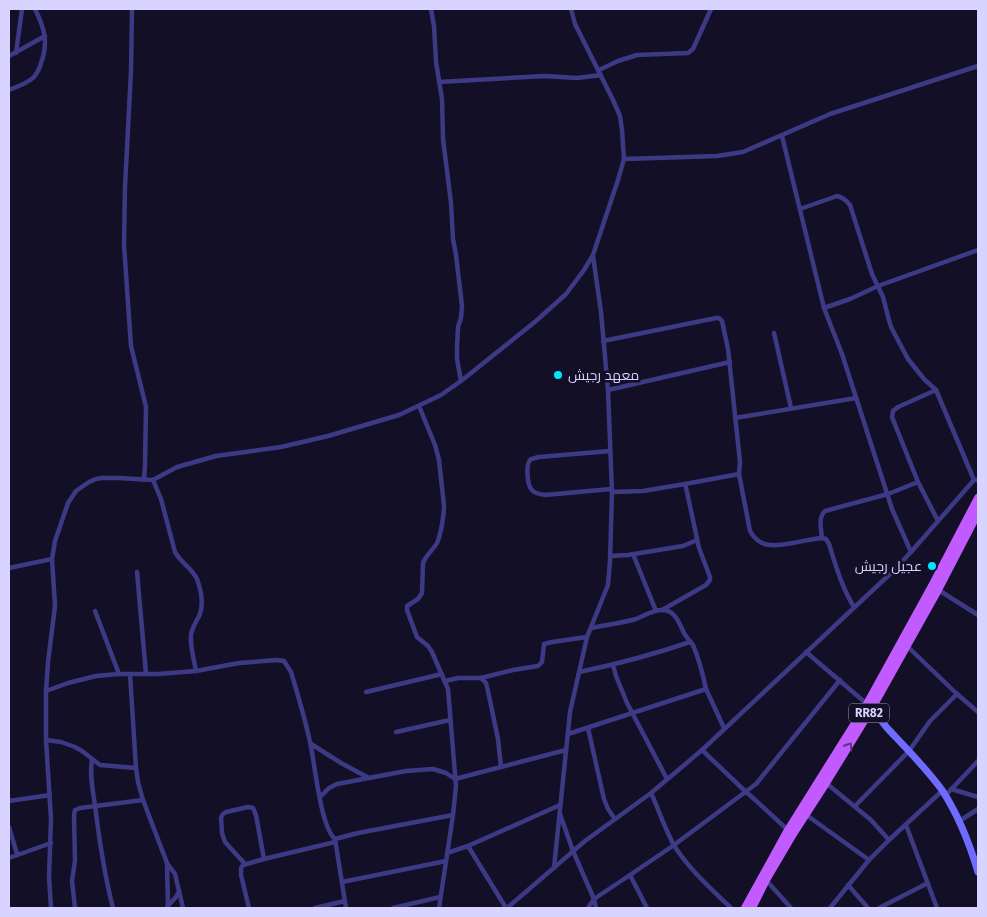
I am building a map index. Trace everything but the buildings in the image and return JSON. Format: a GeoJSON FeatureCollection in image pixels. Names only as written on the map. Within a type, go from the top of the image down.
{"type":"FeatureCollection","features":[{"type":"Feature","properties":{"kind":"main road","name":"RR82"},"geometry":{"type":"LineString","coordinates":[[745,908],[790,832],[907,646],[948,562],[975,519],[978,498]]}},
{"type":"Feature","properties":{"kind":"main road","name":"RR82"},"geometry":{"type":"LineString","coordinates":[[870,706],[935,588]]}},
{"type":"Feature","properties":{"kind":"main road","name":"RR82"},"geometry":{"type":"LineString","coordinates":[[752,908],[790,832],[826,783],[864,715]]}},
{"type":"Feature","properties":{"kind":"street"},"geometry":{"type":"LineString","coordinates":[[16,53],[22,9]]}},
{"type":"Feature","properties":{"kind":"street"},"geometry":{"type":"LineString","coordinates":[[9,90],[34,77],[44,54],[46,36],[35,9]]}},
{"type":"Feature","properties":{"kind":"street"},"geometry":{"type":"LineString","coordinates":[[132,9],[124,245],[131,346],[146,407],[144,480]]}},
{"type":"Feature","properties":{"kind":"street"},"geometry":{"type":"LineString","coordinates":[[431,9],[442,99],[453,239],[462,306],[457,348],[461,382]]}},
{"type":"Feature","properties":{"kind":"street"},"geometry":{"type":"LineString","coordinates":[[51,908],[49,877],[51,843],[50,795],[46,740],[46,690],[55,606],[52,559],[55,541],[67,505],[76,491],[89,482],[102,478],[153,480],[196,461],[216,456],[281,447],[328,436],[399,415],[441,395],[461,382],[566,294],[593,255],[624,159],[620,116],[614,100],[575,24],[571,9]]}},
{"type":"Feature","properties":{"kind":"street"},"geometry":{"type":"LineString","coordinates":[[439,82],[545,76],[577,78],[600,72],[618,61],[637,55],[690,52],[711,9]]}},
{"type":"Feature","properties":{"kind":"street"},"geometry":{"type":"LineString","coordinates":[[9,56],[46,36]]}},
{"type":"Feature","properties":{"kind":"street"},"geometry":{"type":"LineString","coordinates":[[624,159],[717,156],[743,152],[830,114],[978,66]]}},
{"type":"Feature","properties":{"kind":"street"},"geometry":{"type":"LineString","coordinates":[[782,136],[824,308],[842,354],[892,509],[911,552]]}},
{"type":"Feature","properties":{"kind":"street"},"geometry":{"type":"LineString","coordinates":[[468,846],[507,908],[573,851],[651,793],[702,750],[890,574],[976,480],[936,390],[924,379],[903,350],[888,320],[883,297],[872,274],[850,206],[846,200],[837,196],[800,209]]}},
{"type":"Feature","properties":{"kind":"street"},"geometry":{"type":"LineString","coordinates":[[824,308],[878,286],[978,250]]}},
{"type":"Feature","properties":{"kind":"street"},"geometry":{"type":"LineString","coordinates":[[554,869],[570,712],[587,636],[608,585],[610,556],[611,491],[608,390],[593,255]]}},
{"type":"Feature","properties":{"kind":"street"},"geometry":{"type":"LineString","coordinates":[[604,341],[720,318],[730,362],[740,462],[739,474],[750,531],[758,541],[776,546],[822,538],[826,539],[847,596],[854,607]]}},
{"type":"Feature","properties":{"kind":"street"},"geometry":{"type":"LineString","coordinates":[[774,333],[791,408]]}},
{"type":"Feature","properties":{"kind":"street"},"geometry":{"type":"LineString","coordinates":[[608,390],[730,362]]}},
{"type":"Feature","properties":{"kind":"street"},"geometry":{"type":"LineString","coordinates":[[936,390],[898,407],[893,411],[892,417],[918,482],[938,521]]}},
{"type":"Feature","properties":{"kind":"street"},"geometry":{"type":"LineString","coordinates":[[736,418],[856,398]]}},
{"type":"Feature","properties":{"kind":"street"},"geometry":{"type":"LineString","coordinates":[[419,406],[435,445],[444,500],[444,514],[437,542],[424,559],[422,593],[418,599],[408,606],[407,610],[417,637],[432,652],[448,689],[456,786],[439,908]]}},
{"type":"Feature","properties":{"kind":"street"},"geometry":{"type":"LineString","coordinates":[[610,451],[531,459],[527,473],[530,489],[533,492],[545,495],[642,490],[739,474]]}},
{"type":"Feature","properties":{"kind":"street"},"geometry":{"type":"LineString","coordinates":[[153,480],[161,499],[175,552],[196,576],[201,592],[202,608],[193,628],[191,642],[196,671]]}},
{"type":"Feature","properties":{"kind":"street"},"geometry":{"type":"LineString","coordinates":[[822,538],[820,519],[825,511],[888,494],[918,482]]}},
{"type":"Feature","properties":{"kind":"street"},"geometry":{"type":"LineString","coordinates":[[591,628],[635,619],[662,610],[706,585],[710,580],[699,548],[685,484]]}},
{"type":"Feature","properties":{"kind":"street"},"geometry":{"type":"LineString","coordinates":[[610,556],[683,546],[698,540]]}},
{"type":"Feature","properties":{"kind":"street"},"geometry":{"type":"LineString","coordinates":[[633,554],[656,611]]}},
{"type":"Feature","properties":{"kind":"street"},"geometry":{"type":"LineString","coordinates":[[9,568],[52,559]]}},
{"type":"Feature","properties":{"kind":"street"},"geometry":{"type":"LineString","coordinates":[[137,572],[146,674]]}},
{"type":"Feature","properties":{"kind":"street"},"geometry":{"type":"LineString","coordinates":[[935,588],[978,615]]}},
{"type":"Feature","properties":{"kind":"street"},"geometry":{"type":"LineString","coordinates":[[662,610],[674,614],[690,642],[701,667],[706,689],[724,728]]}},
{"type":"Feature","properties":{"kind":"street"},"geometry":{"type":"LineString","coordinates":[[95,611],[119,674]]}},
{"type":"Feature","properties":{"kind":"street"},"geometry":{"type":"LineString","coordinates":[[445,681],[458,678],[481,678],[538,666],[542,662],[544,644],[587,636]]}},
{"type":"Feature","properties":{"kind":"street"},"geometry":{"type":"LineString","coordinates":[[579,672],[653,655],[690,642]]}},
{"type":"Feature","properties":{"kind":"street"},"geometry":{"type":"LineString","coordinates":[[907,646],[978,712]]}},
{"type":"Feature","properties":{"kind":"street"},"geometry":{"type":"LineString","coordinates":[[806,652],[870,706],[944,794],[958,822],[978,872]]}},
{"type":"Feature","properties":{"kind":"street"},"geometry":{"type":"LineString","coordinates":[[46,690],[81,680],[119,674],[158,674],[196,671],[238,663],[284,661],[291,672],[311,744],[327,829],[335,840],[346,908]]}},
{"type":"Feature","properties":{"kind":"street"},"geometry":{"type":"LineString","coordinates":[[613,665],[621,690],[667,779]]}},
{"type":"Feature","properties":{"kind":"street"},"geometry":{"type":"LineString","coordinates":[[130,674],[138,782],[167,863],[174,872],[183,908]]}},
{"type":"Feature","properties":{"kind":"street"},"geometry":{"type":"LineString","coordinates":[[366,692],[442,674]]}},
{"type":"Feature","properties":{"kind":"street"},"geometry":{"type":"LineString","coordinates":[[481,678],[486,683],[488,691],[498,739],[501,767]]}},
{"type":"Feature","properties":{"kind":"street"},"geometry":{"type":"LineString","coordinates":[[588,908],[594,899],[674,845],[756,784],[840,680]]}},
{"type":"Feature","properties":{"kind":"street"},"geometry":{"type":"LineString","coordinates":[[568,734],[706,689]]}},
{"type":"Feature","properties":{"kind":"street"},"geometry":{"type":"LineString","coordinates":[[855,806],[909,751],[930,721],[957,694]]}},
{"type":"Feature","properties":{"kind":"street"},"geometry":{"type":"LineString","coordinates":[[864,715],[886,726]]}},
{"type":"Feature","properties":{"kind":"street"},"geometry":{"type":"LineString","coordinates":[[396,732],[450,720]]}},
{"type":"Feature","properties":{"kind":"street"},"geometry":{"type":"LineString","coordinates":[[588,728],[604,800],[615,819]]}},
{"type":"Feature","properties":{"kind":"street"},"geometry":{"type":"LineString","coordinates":[[46,740],[61,742],[75,747],[103,766],[136,768]]}},
{"type":"Feature","properties":{"kind":"street"},"geometry":{"type":"LineString","coordinates":[[311,744],[369,778]]}},
{"type":"Feature","properties":{"kind":"street"},"geometry":{"type":"LineString","coordinates":[[320,797],[334,785],[369,778],[433,770],[446,773],[455,779],[566,750]]}},
{"type":"Feature","properties":{"kind":"street"},"geometry":{"type":"LineString","coordinates":[[702,750],[790,832]]}},
{"type":"Feature","properties":{"kind":"street"},"geometry":{"type":"LineString","coordinates":[[92,759],[91,773],[102,858],[113,908]]}},
{"type":"Feature","properties":{"kind":"street"},"geometry":{"type":"LineString","coordinates":[[830,908],[869,860],[889,840],[951,789],[978,761]]}},
{"type":"Feature","properties":{"kind":"street"},"geometry":{"type":"LineString","coordinates":[[826,783],[871,820],[889,840]]}},
{"type":"Feature","properties":{"kind":"street"},"geometry":{"type":"LineString","coordinates":[[951,789],[978,797]]}},
{"type":"Feature","properties":{"kind":"street"},"geometry":{"type":"LineString","coordinates":[[651,793],[674,845],[690,867],[731,908]]}},
{"type":"Feature","properties":{"kind":"street"},"geometry":{"type":"LineString","coordinates":[[9,801],[50,795]]}},
{"type":"Feature","properties":{"kind":"street"},"geometry":{"type":"LineString","coordinates":[[75,908],[72,881],[75,862],[74,813],[78,808],[143,800]]}},
{"type":"Feature","properties":{"kind":"street"},"geometry":{"type":"LineString","coordinates":[[447,852],[468,846],[560,805]]}},
{"type":"Feature","properties":{"kind":"street"},"geometry":{"type":"LineString","coordinates":[[245,864],[225,842],[222,834],[221,820],[226,812],[248,807],[253,808],[264,859]]}},
{"type":"Feature","properties":{"kind":"street"},"geometry":{"type":"LineString","coordinates":[[958,822],[978,809]]}},
{"type":"Feature","properties":{"kind":"street"},"geometry":{"type":"LineString","coordinates":[[560,812],[573,851],[594,899],[596,908]]}},
{"type":"Feature","properties":{"kind":"street"},"geometry":{"type":"LineString","coordinates":[[805,814],[869,860]]}},
{"type":"Feature","properties":{"kind":"street"},"geometry":{"type":"LineString","coordinates":[[249,908],[241,875],[241,868],[245,864],[358,833],[453,815]]}},
{"type":"Feature","properties":{"kind":"street"},"geometry":{"type":"LineString","coordinates":[[906,825],[937,908]]}},
{"type":"Feature","properties":{"kind":"street"},"geometry":{"type":"LineString","coordinates":[[9,827],[17,854]]}},
{"type":"Feature","properties":{"kind":"street"},"geometry":{"type":"LineString","coordinates":[[9,858],[51,843]]}},
{"type":"Feature","properties":{"kind":"street"},"geometry":{"type":"LineString","coordinates":[[342,882],[446,861]]}},
{"type":"Feature","properties":{"kind":"street"},"geometry":{"type":"LineString","coordinates":[[167,863],[167,907]]}},
{"type":"Feature","properties":{"kind":"street"},"geometry":{"type":"LineString","coordinates":[[630,875],[647,908]]}},
{"type":"Feature","properties":{"kind":"street"},"geometry":{"type":"LineString","coordinates":[[766,880],[792,908]]}},
{"type":"Feature","properties":{"kind":"street"},"geometry":{"type":"LineString","coordinates":[[879,908],[928,883]]}},
{"type":"Feature","properties":{"kind":"street"},"geometry":{"type":"LineString","coordinates":[[848,885],[868,908]]}},
{"type":"Feature","properties":{"kind":"street"},"geometry":{"type":"LineString","coordinates":[[167,907],[179,892]]}},
{"type":"Feature","properties":{"kind":"street"},"geometry":{"type":"LineString","coordinates":[[393,908],[440,897]]}},
{"type":"Feature","properties":{"kind":"street"},"geometry":{"type":"LineString","coordinates":[[315,908],[345,901]]}},
{"type":"Feature","properties":{"kind":"place","name":"معهد رجيش"},"geometry":{"type":"Point","coordinates":[558,375]}},
{"type":"Feature","properties":{"kind":"place","name":"عجيل رجيش"},"geometry":{"type":"Point","coordinates":[932,566]}}]}
